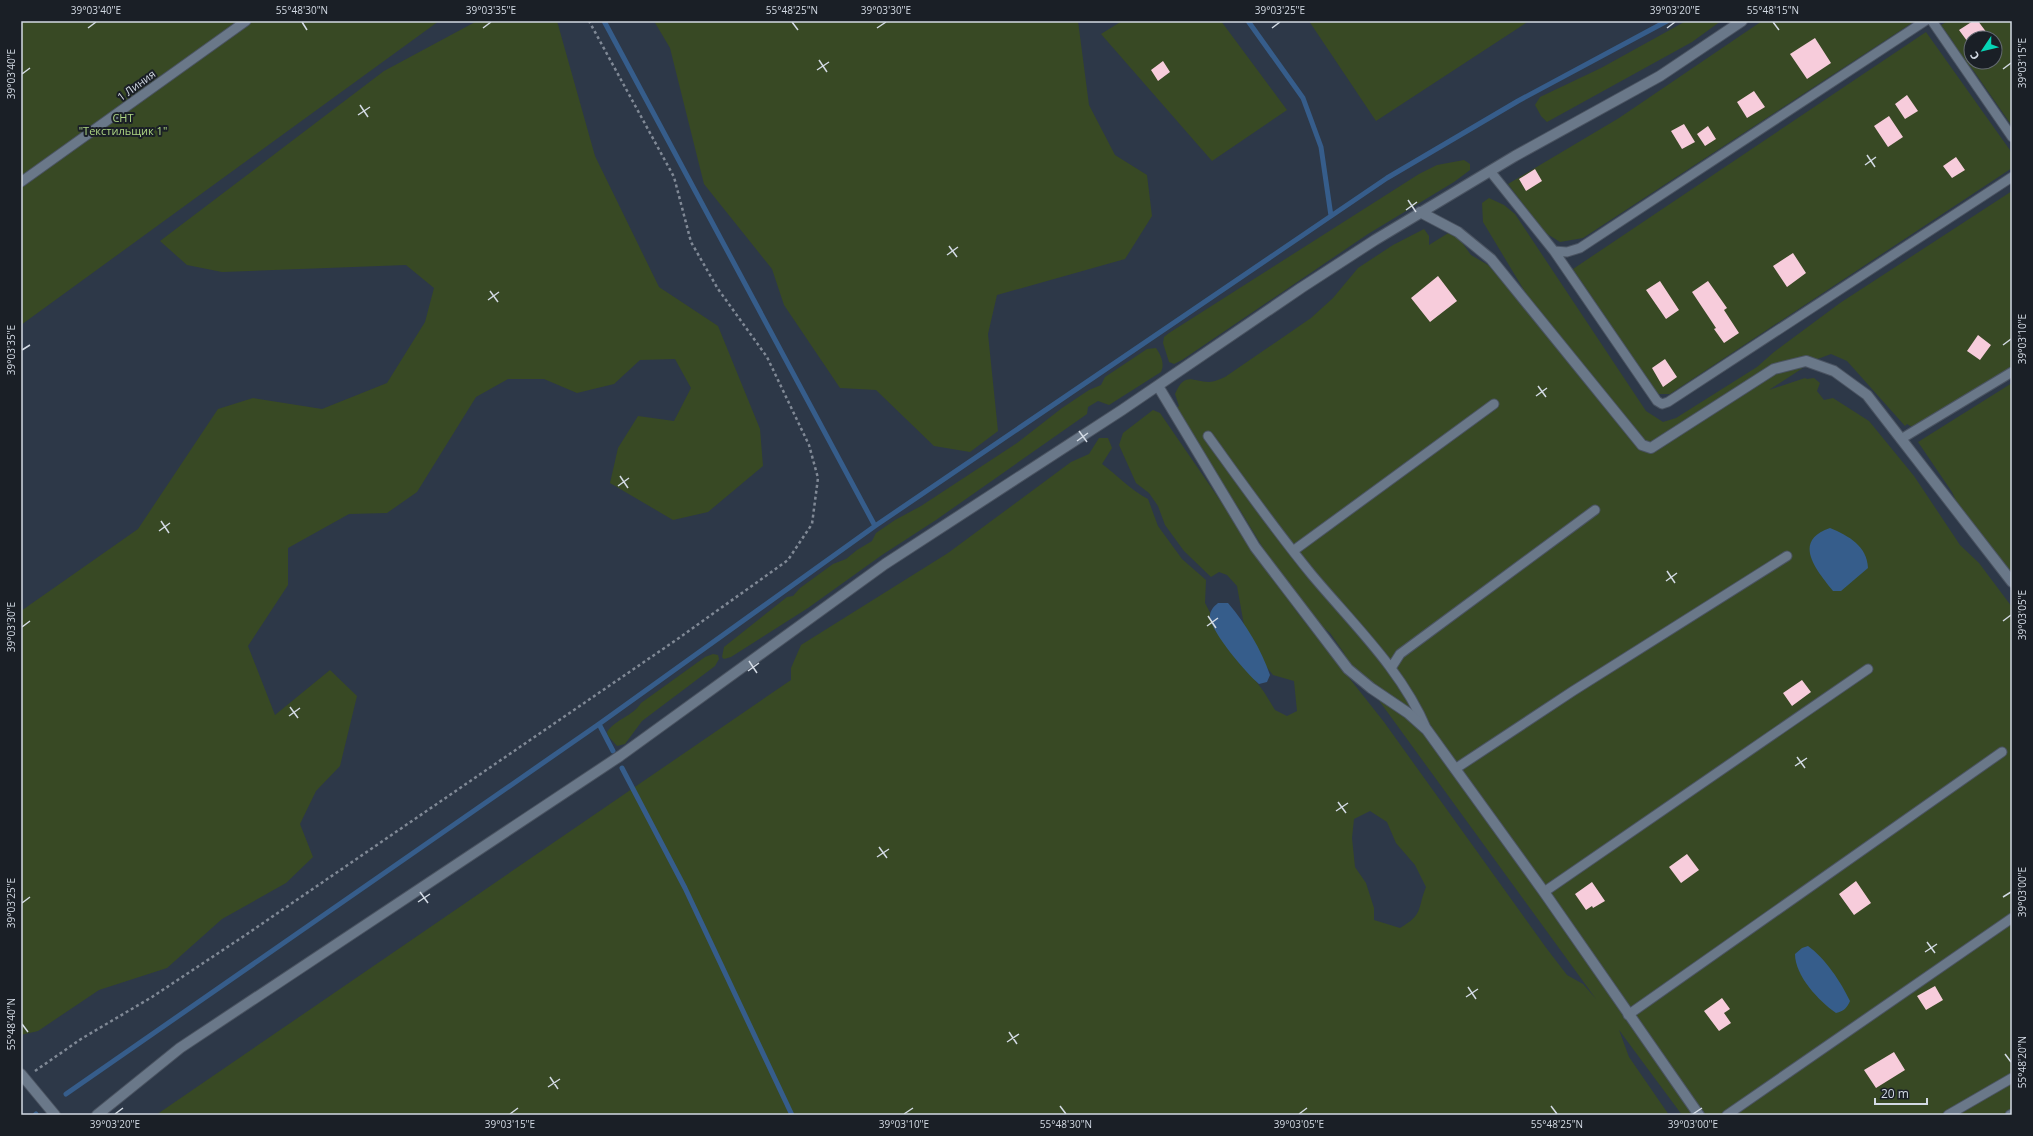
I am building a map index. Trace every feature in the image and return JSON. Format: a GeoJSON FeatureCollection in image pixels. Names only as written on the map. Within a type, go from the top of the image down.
{"type":"FeatureCollection","features":[{"type":"Feature","properties":{"kind":"street"},"geometry":{"type":"LineString","coordinates":[[97,1115],[180,1048],[319,954],[620,756],[885,564],[1158,386],[1301,288],[1420,212],[1490,170],[1660,76],[1742,21]]}},
{"type":"Feature","properties":{"kind":"street"},"geometry":{"type":"LineString","coordinates":[[1420,212],[1458,232],[1491,259],[1642,445],[1651,448],[1774,369],[1806,361],[1834,371],[1867,395],[2012,582]]}},
{"type":"Feature","properties":{"kind":"street"},"geometry":{"type":"LineString","coordinates":[[1158,386],[1255,547],[1348,669],[1408,713],[1427,730],[1544,892],[1628,1015],[1699,1115]]}},
{"type":"Feature","properties":{"kind":"street"},"geometry":{"type":"LineString","coordinates":[[23,1076],[55,1115]]}},
{"type":"Feature","properties":{"kind":"lane","name":"1 Линия"},"geometry":{"type":"LineString","coordinates":[[21,182],[246,21]]}},
{"type":"Feature","properties":{"kind":"lane"},"geometry":{"type":"LineString","coordinates":[[1554,251],[1567,252],[1580,248],[1925,21]]}},
{"type":"Feature","properties":{"kind":"lane"},"geometry":{"type":"LineString","coordinates":[[1932,21],[2012,137]]}},
{"type":"Feature","properties":{"kind":"lane"},"geometry":{"type":"LineString","coordinates":[[1490,170],[1554,251],[1657,401],[1662,404],[1668,402],[2012,177]]}},
{"type":"Feature","properties":{"kind":"lane"},"geometry":{"type":"LineString","coordinates":[[1901,439],[2012,372]]}},
{"type":"Feature","properties":{"kind":"lane"},"geometry":{"type":"LineString","coordinates":[[1293,551],[1494,404]]}},
{"type":"Feature","properties":{"kind":"lane"},"geometry":{"type":"LineString","coordinates":[[1208,436],[1293,551],[1391,668],[1418,709],[1427,730]]}},
{"type":"Feature","properties":{"kind":"lane"},"geometry":{"type":"LineString","coordinates":[[1391,668],[1400,654],[1595,510]]}},
{"type":"Feature","properties":{"kind":"lane"},"geometry":{"type":"LineString","coordinates":[[1455,769],[1573,691],[1787,556]]}},
{"type":"Feature","properties":{"kind":"lane"},"geometry":{"type":"LineString","coordinates":[[1544,892],[1868,669]]}},
{"type":"Feature","properties":{"kind":"lane"},"geometry":{"type":"LineString","coordinates":[[1628,1015],[2002,752]]}},
{"type":"Feature","properties":{"kind":"lane"},"geometry":{"type":"LineString","coordinates":[[1727,1115],[2012,918]]}},
{"type":"Feature","properties":{"kind":"lane"},"geometry":{"type":"LineString","coordinates":[[1948,1115],[2012,1078]]}},
{"type":"Feature","properties":{"kind":"path"},"geometry":{"type":"LineString","coordinates":[[23,1076],[81,1039],[152,997],[247,934],[679,638],[788,560],[812,524],[818,478],[809,445],[767,357],[718,289],[691,242],[674,177],[589,21]]}},
{"type":"Feature","properties":{"kind":"green space","name":"СНТ \"Текстильщик 1\""},"geometry":{"type":"Polygon","coordinates":[[[21,21],[439,21],[21,325],[21,21]]]}},
{"type":"Feature","properties":{"kind":"green space"},"geometry":{"type":"Polygon","coordinates":[[[477,21],[557,21],[595,156],[659,287],[718,326],[760,429],[763,466],[708,512],[673,520],[610,483],[618,448],[638,416],[674,421],[691,388],[675,359],[640,360],[614,384],[577,393],[544,379],[508,379],[476,397],[417,492],[387,513],[349,514],[288,548],[288,585],[248,646],[275,715],[330,670],[357,696],[340,766],[316,791],[300,824],[313,857],[286,883],[222,919],[167,968],[99,990],[38,1031],[21,1035],[21,611],[138,529],[218,409],[253,398],[322,409],[387,383],[425,322],[434,288],[406,265],[222,272],[187,265],[160,241],[384,71],[477,21]]]}},
{"type":"Feature","properties":{"kind":"green space"},"geometry":{"type":"Polygon","coordinates":[[[654,21],[1078,21],[1089,105],[1115,155],[1147,175],[1152,216],[1125,259],[997,295],[988,334],[998,431],[970,452],[934,446],[876,390],[840,388],[784,305],[772,269],[704,184],[670,48],[654,21]]]}},
{"type":"Feature","properties":{"kind":"green space"},"geometry":{"type":"Polygon","coordinates":[[[1122,21],[1221,21],[1287,110],[1212,161],[1101,34],[1122,21]]]}},
{"type":"Feature","properties":{"kind":"green space"},"geometry":{"type":"Polygon","coordinates":[[[1309,21],[1529,21],[1376,121],[1309,21]]]}},
{"type":"Feature","properties":{"kind":"green space"},"geometry":{"type":"Polygon","coordinates":[[[1686,21],[1721,21],[1692,42],[1547,122],[1541,116],[1535,105],[1540,97],[1601,68],[1686,21]]]}},
{"type":"Feature","properties":{"kind":"green space"},"geometry":{"type":"Polygon","coordinates":[[[1762,21],[1915,21],[1583,238],[1560,242],[1544,232],[1508,184],[1619,118],[1762,21]]]}},
{"type":"Feature","properties":{"kind":"green space"},"geometry":{"type":"Polygon","coordinates":[[[1948,21],[2012,21],[2012,126],[1973,70],[2003,70],[2003,30],[1963,30],[1963,61],[1951,46],[1954,43],[1941,25],[1948,21]]]}},
{"type":"Feature","properties":{"kind":"green space"},"geometry":{"type":"Polygon","coordinates":[[[1926,32],[2012,153],[2012,168],[1670,394],[1658,394],[1573,269],[1926,32]]]}},
{"type":"Feature","properties":{"kind":"green space"},"geometry":{"type":"Polygon","coordinates":[[[1464,160],[1470,164],[1470,170],[1454,182],[1368,234],[1182,360],[1174,364],[1169,362],[1163,343],[1164,337],[1169,333],[1419,174],[1437,165],[1464,160]]]}},
{"type":"Feature","properties":{"kind":"green space"},"geometry":{"type":"Polygon","coordinates":[[[2012,191],[2012,371],[1923,425],[1912,427],[1907,424],[1905,426],[1847,361],[1831,354],[1815,360],[1769,390],[1805,378],[1814,378],[1820,383],[1817,391],[1824,400],[1833,398],[1869,421],[1914,476],[1960,545],[1979,563],[2012,607],[2012,1115],[1682,1115],[1619,1030],[1629,1057],[1669,1115],[156,1115],[791,680],[791,668],[801,645],[948,553],[1071,462],[1089,454],[1099,438],[1108,438],[1112,448],[1102,464],[1130,487],[1148,499],[1158,526],[1182,559],[1206,580],[1205,603],[1223,637],[1264,692],[1275,710],[1287,716],[1297,711],[1294,681],[1273,675],[1265,665],[1245,631],[1237,586],[1227,575],[1219,572],[1211,577],[1184,551],[1165,525],[1158,506],[1149,493],[1136,483],[1119,445],[1123,433],[1153,410],[1160,413],[1297,612],[1384,722],[1547,949],[1567,975],[1583,984],[1596,999],[1359,673],[1355,671],[1330,633],[1318,623],[1266,553],[1240,510],[1169,413],[1179,406],[1175,394],[1182,382],[1186,380],[1189,379],[1211,382],[1225,377],[1311,318],[1333,298],[1358,268],[1393,245],[1424,229],[1429,236],[1429,245],[1453,230],[1471,255],[1488,265],[1548,330],[1483,222],[1482,203],[1489,198],[1504,205],[1515,214],[1646,411],[1663,422],[1676,418],[1757,367],[1774,352],[1840,303],[2012,191]],[[1370,811],[1354,819],[1352,838],[1355,867],[1366,883],[1374,908],[1374,920],[1400,928],[1413,919],[1416,915],[1426,887],[1415,865],[1396,843],[1387,822],[1370,811]]]}},
{"type":"Feature","properties":{"kind":"green space"},"geometry":{"type":"Polygon","coordinates":[[[1156,348],[1162,360],[1163,366],[1161,372],[1109,405],[1098,401],[1088,407],[1087,414],[936,520],[882,555],[808,608],[731,657],[724,659],[722,657],[724,647],[787,597],[793,596],[800,588],[833,564],[846,559],[872,541],[876,533],[895,520],[921,506],[1017,443],[1062,408],[1089,390],[1101,385],[1105,377],[1147,349],[1156,348]]]}},
{"type":"Feature","properties":{"kind":"green space"},"geometry":{"type":"Polygon","coordinates":[[[2012,383],[2012,576],[1957,503],[1952,492],[1918,442],[2012,383]]]}},
{"type":"Feature","properties":{"kind":"green space"},"geometry":{"type":"Polygon","coordinates":[[[713,654],[718,655],[719,659],[715,666],[642,721],[625,744],[617,746],[608,736],[607,732],[611,727],[637,708],[641,703],[705,657],[713,654]]]}},
{"type":"Feature","properties":{"kind":"water"},"geometry":{"type":"Polygon","coordinates":[[[1830,528],[1850,538],[1856,543],[1861,548],[1867,560],[1868,568],[1841,591],[1833,591],[1820,575],[1811,557],[1810,548],[1812,541],[1818,534],[1830,528]]]}},
{"type":"Feature","properties":{"kind":"water"},"geometry":{"type":"Polygon","coordinates":[[[1218,603],[1228,603],[1247,628],[1258,646],[1270,675],[1267,682],[1259,684],[1253,679],[1217,634],[1212,625],[1210,614],[1214,606],[1218,603]]]}},
{"type":"Feature","properties":{"kind":"water"},"geometry":{"type":"Polygon","coordinates":[[[1808,946],[1820,957],[1837,978],[1850,1001],[1843,1010],[1836,1013],[1829,1008],[1822,1002],[1803,979],[1796,962],[1795,954],[1802,948],[1808,946]]]}},
{"type":"Feature","properties":{"kind":"building"},"geometry":{"type":"Polygon","coordinates":[[[1973,21],[1978,21],[1985,30],[1963,30],[1963,35],[1959,30],[1973,21]]]}},
{"type":"Feature","properties":{"kind":"building"},"geometry":{"type":"Polygon","coordinates":[[[1815,38],[1831,63],[1807,79],[1790,54],[1815,38]]]}},
{"type":"Feature","properties":{"kind":"building"},"geometry":{"type":"Polygon","coordinates":[[[1163,61],[1170,72],[1158,81],[1151,70],[1163,61]]]}},
{"type":"Feature","properties":{"kind":"building"},"geometry":{"type":"Polygon","coordinates":[[[1754,91],[1765,107],[1747,118],[1737,102],[1754,91]]]}},
{"type":"Feature","properties":{"kind":"building"},"geometry":{"type":"Polygon","coordinates":[[[1907,95],[1918,111],[1905,119],[1895,104],[1907,95]]]}},
{"type":"Feature","properties":{"kind":"building"},"geometry":{"type":"Polygon","coordinates":[[[1889,116],[1903,137],[1888,147],[1874,126],[1889,116]]]}},
{"type":"Feature","properties":{"kind":"building"},"geometry":{"type":"Polygon","coordinates":[[[1684,124],[1695,142],[1682,149],[1671,131],[1684,124]]]}},
{"type":"Feature","properties":{"kind":"building"},"geometry":{"type":"Polygon","coordinates":[[[1708,126],[1716,139],[1705,146],[1697,134],[1708,126]]]}},
{"type":"Feature","properties":{"kind":"building"},"geometry":{"type":"Polygon","coordinates":[[[1956,157],[1965,170],[1952,178],[1943,166],[1956,157]]]}},
{"type":"Feature","properties":{"kind":"building"},"geometry":{"type":"Polygon","coordinates":[[[1535,169],[1542,181],[1526,191],[1519,179],[1535,169]]]}},
{"type":"Feature","properties":{"kind":"building"},"geometry":{"type":"Polygon","coordinates":[[[1793,253],[1806,273],[1787,287],[1773,266],[1793,253]]]}},
{"type":"Feature","properties":{"kind":"building"},"geometry":{"type":"Polygon","coordinates":[[[1438,276],[1457,301],[1430,322],[1411,298],[1438,276]]]}},
{"type":"Feature","properties":{"kind":"building"},"geometry":{"type":"Polygon","coordinates":[[[1660,281],[1679,310],[1666,319],[1646,290],[1660,281]]]}},
{"type":"Feature","properties":{"kind":"building"},"geometry":{"type":"Polygon","coordinates":[[[1708,281],[1727,308],[1724,310],[1739,333],[1724,343],[1692,292],[1708,281]]]}},
{"type":"Feature","properties":{"kind":"building"},"geometry":{"type":"Polygon","coordinates":[[[1978,335],[1991,345],[1980,360],[1967,351],[1978,335]]]}},
{"type":"Feature","properties":{"kind":"building"},"geometry":{"type":"Polygon","coordinates":[[[1665,359],[1677,377],[1663,387],[1652,368],[1665,359]]]}},
{"type":"Feature","properties":{"kind":"building"},"geometry":{"type":"Polygon","coordinates":[[[1802,680],[1811,692],[1792,706],[1783,693],[1802,680]]]}},
{"type":"Feature","properties":{"kind":"building"},"geometry":{"type":"Polygon","coordinates":[[[1687,854],[1699,870],[1681,883],[1669,867],[1687,854]]]}},
{"type":"Feature","properties":{"kind":"building"},"geometry":{"type":"Polygon","coordinates":[[[1856,881],[1871,903],[1854,915],[1839,894],[1856,881]]]}},
{"type":"Feature","properties":{"kind":"building"},"geometry":{"type":"Polygon","coordinates":[[[1592,882],[1605,901],[1586,910],[1575,894],[1592,882]]]}},
{"type":"Feature","properties":{"kind":"building"},"geometry":{"type":"Polygon","coordinates":[[[1935,986],[1943,1000],[1926,1010],[1917,996],[1935,986]]]}},
{"type":"Feature","properties":{"kind":"building"},"geometry":{"type":"Polygon","coordinates":[[[1722,998],[1730,1009],[1724,1013],[1731,1023],[1719,1031],[1704,1011],[1722,998]]]}},
{"type":"Feature","properties":{"kind":"building"},"geometry":{"type":"Polygon","coordinates":[[[1894,1052],[1905,1070],[1876,1088],[1864,1070],[1894,1052]]]}},
{"type":"Feature","properties":{"kind":"waterway"},"geometry":{"type":"LineString","coordinates":[[604,21],[875,526]]}},
{"type":"Feature","properties":{"kind":"waterway"},"geometry":{"type":"LineString","coordinates":[[1248,21],[1303,98],[1321,147],[1331,216]]}},
{"type":"Feature","properties":{"kind":"waterway"},"geometry":{"type":"LineString","coordinates":[[66,1094],[599,724],[875,526],[1387,178],[1518,101],[1667,21]]}},
{"type":"Feature","properties":{"kind":"waterway"},"geometry":{"type":"LineString","coordinates":[[599,724],[613,751]]}},
{"type":"Feature","properties":{"kind":"waterway"},"geometry":{"type":"LineString","coordinates":[[622,768],[685,888],[792,1115]]}}]}
